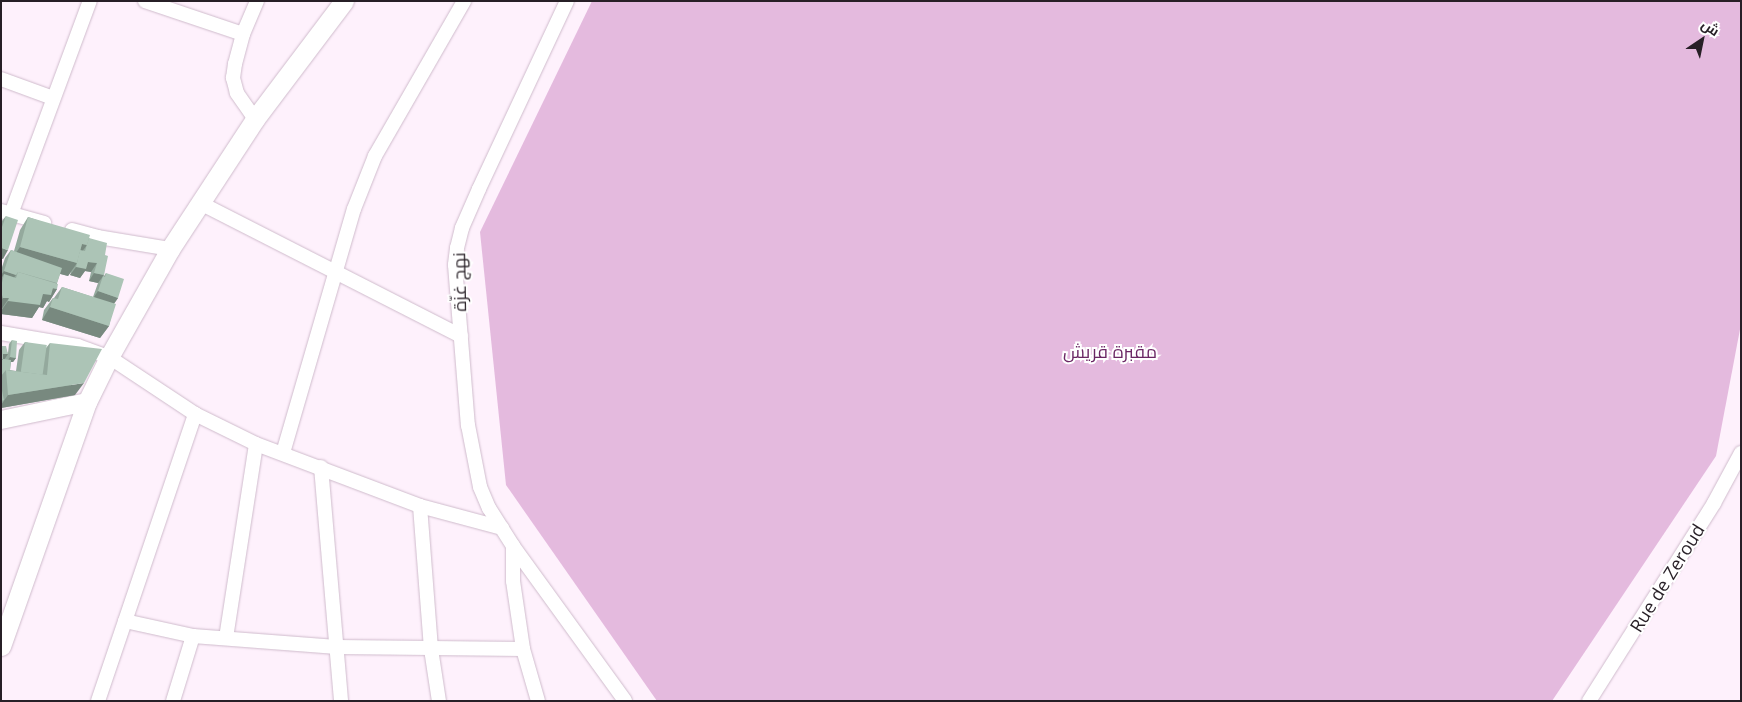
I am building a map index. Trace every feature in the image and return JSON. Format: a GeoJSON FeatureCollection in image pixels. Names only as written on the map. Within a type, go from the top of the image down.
{"type":"FeatureCollection","features":[{"type":"Feature","properties":{"kind":"main road"},"geometry":{"type":"LineString","coordinates":[[1,646],[87,402],[109,357],[170,249],[255,118],[344,1]]}},
{"type":"Feature","properties":{"kind":"street"},"geometry":{"type":"LineString","coordinates":[[90,1],[6,213],[98,237],[170,249]]}},
{"type":"Feature","properties":{"kind":"street"},"geometry":{"type":"LineString","coordinates":[[145,1],[243,34]]}},
{"type":"Feature","properties":{"kind":"street"},"geometry":{"type":"LineString","coordinates":[[255,118],[234,85],[235,64],[243,34],[257,1]]}},
{"type":"Feature","properties":{"kind":"street"},"geometry":{"type":"LineString","coordinates":[[283,453],[354,209],[376,156],[464,1]]}},
{"type":"Feature","properties":{"kind":"street","name":"نهج غزّة"},"geometry":{"type":"LineString","coordinates":[[568,1],[462,228],[455,265],[472,453],[480,487],[513,546],[625,701]]}},
{"type":"Feature","properties":{"kind":"street"},"geometry":{"type":"LineString","coordinates":[[1,79],[53,98]]}},
{"type":"Feature","properties":{"kind":"street"},"geometry":{"type":"LineString","coordinates":[[200,204],[335,274],[461,336]]}},
{"type":"Feature","properties":{"kind":"street"},"geometry":{"type":"LineString","coordinates":[[1,333],[78,346],[109,357],[195,414],[256,444],[420,506],[502,528]]}},
{"type":"Feature","properties":{"kind":"street"},"geometry":{"type":"LineString","coordinates":[[1,420],[87,402]]}},
{"type":"Feature","properties":{"kind":"street"},"geometry":{"type":"LineString","coordinates":[[98,701],[195,414]]}},
{"type":"Feature","properties":{"kind":"street"},"geometry":{"type":"LineString","coordinates":[[226,638],[256,444]]}},
{"type":"Feature","properties":{"kind":"street","name":"Rue de Zeroud"},"geometry":{"type":"LineString","coordinates":[[1589,701],[1714,503],[1741,453]]}},
{"type":"Feature","properties":{"kind":"street"},"geometry":{"type":"LineString","coordinates":[[321,467],[341,701]]}},
{"type":"Feature","properties":{"kind":"street"},"geometry":{"type":"LineString","coordinates":[[420,506],[431,649],[440,701]]}},
{"type":"Feature","properties":{"kind":"street"},"geometry":{"type":"LineString","coordinates":[[513,546],[513,582],[523,649],[538,701]]}},
{"type":"Feature","properties":{"kind":"street"},"geometry":{"type":"LineString","coordinates":[[125,621],[193,636],[337,647],[523,649]]}},
{"type":"Feature","properties":{"kind":"street"},"geometry":{"type":"LineString","coordinates":[[173,701],[193,636]]}},
{"type":"Feature","properties":{"kind":"green space","name":"مقبرة قريش"},"geometry":{"type":"Polygon","coordinates":[[[592,1],[1741,1],[1741,324],[1716,456],[1552,701],[657,701],[506,485],[480,232],[592,1]]]}},
{"type":"Feature","properties":{"kind":"building"},"geometry":{"type":"Polygon","coordinates":[[[6,216],[18,220],[8,250],[1,248],[1,227],[6,216]]]}},
{"type":"Feature","properties":{"kind":"building"},"geometry":{"type":"Polygon","coordinates":[[[28,217],[90,235],[87,245],[82,244],[77,263],[20,247],[28,217]]]}},
{"type":"Feature","properties":{"kind":"building"},"geometry":{"type":"Polygon","coordinates":[[[89,238],[107,243],[105,255],[108,256],[104,275],[94,273],[97,263],[88,262],[86,269],[76,267],[80,250],[85,251],[89,238]]]}},
{"type":"Feature","properties":{"kind":"building"},"geometry":{"type":"Polygon","coordinates":[[[11,250],[62,268],[57,283],[18,272],[16,275],[4,271],[11,250]]]}},
{"type":"Feature","properties":{"kind":"building"},"geometry":{"type":"Polygon","coordinates":[[[18,272],[58,284],[57,289],[53,288],[51,295],[43,294],[40,305],[8,301],[9,298],[3,298],[1,292],[4,274],[16,278],[18,272]]]}},
{"type":"Feature","properties":{"kind":"building"},"geometry":{"type":"Polygon","coordinates":[[[106,273],[124,279],[118,298],[98,291],[103,276],[105,277],[106,273]]]}},
{"type":"Feature","properties":{"kind":"building"},"geometry":{"type":"Polygon","coordinates":[[[62,287],[116,304],[109,326],[50,307],[53,298],[58,299],[62,287]]]}},
{"type":"Feature","properties":{"kind":"building"},"geometry":{"type":"Polygon","coordinates":[[[12,340],[17,341],[16,358],[10,357],[12,340]]]}},
{"type":"Feature","properties":{"kind":"building"},"geometry":{"type":"Polygon","coordinates":[[[25,342],[47,345],[43,375],[21,372],[25,342]]]}},
{"type":"Feature","properties":{"kind":"building"},"geometry":{"type":"Polygon","coordinates":[[[50,343],[102,349],[84,383],[8,395],[6,370],[47,375],[50,343]]]}},
{"type":"Feature","properties":{"kind":"building"},"geometry":{"type":"Polygon","coordinates":[[[1,346],[6,346],[8,354],[3,354],[3,359],[1,359],[1,346]]]}},
{"type":"Feature","properties":{"kind":"building"},"geometry":{"type":"Polygon","coordinates":[[[3,359],[11,360],[10,370],[6,370],[1,376],[1,361],[3,359]]]}},
{"type":"Feature","properties":{"kind":"building"},"geometry":{"type":"Polygon","coordinates":[[[1,386],[4,400],[1,401],[1,386]]]}}]}
